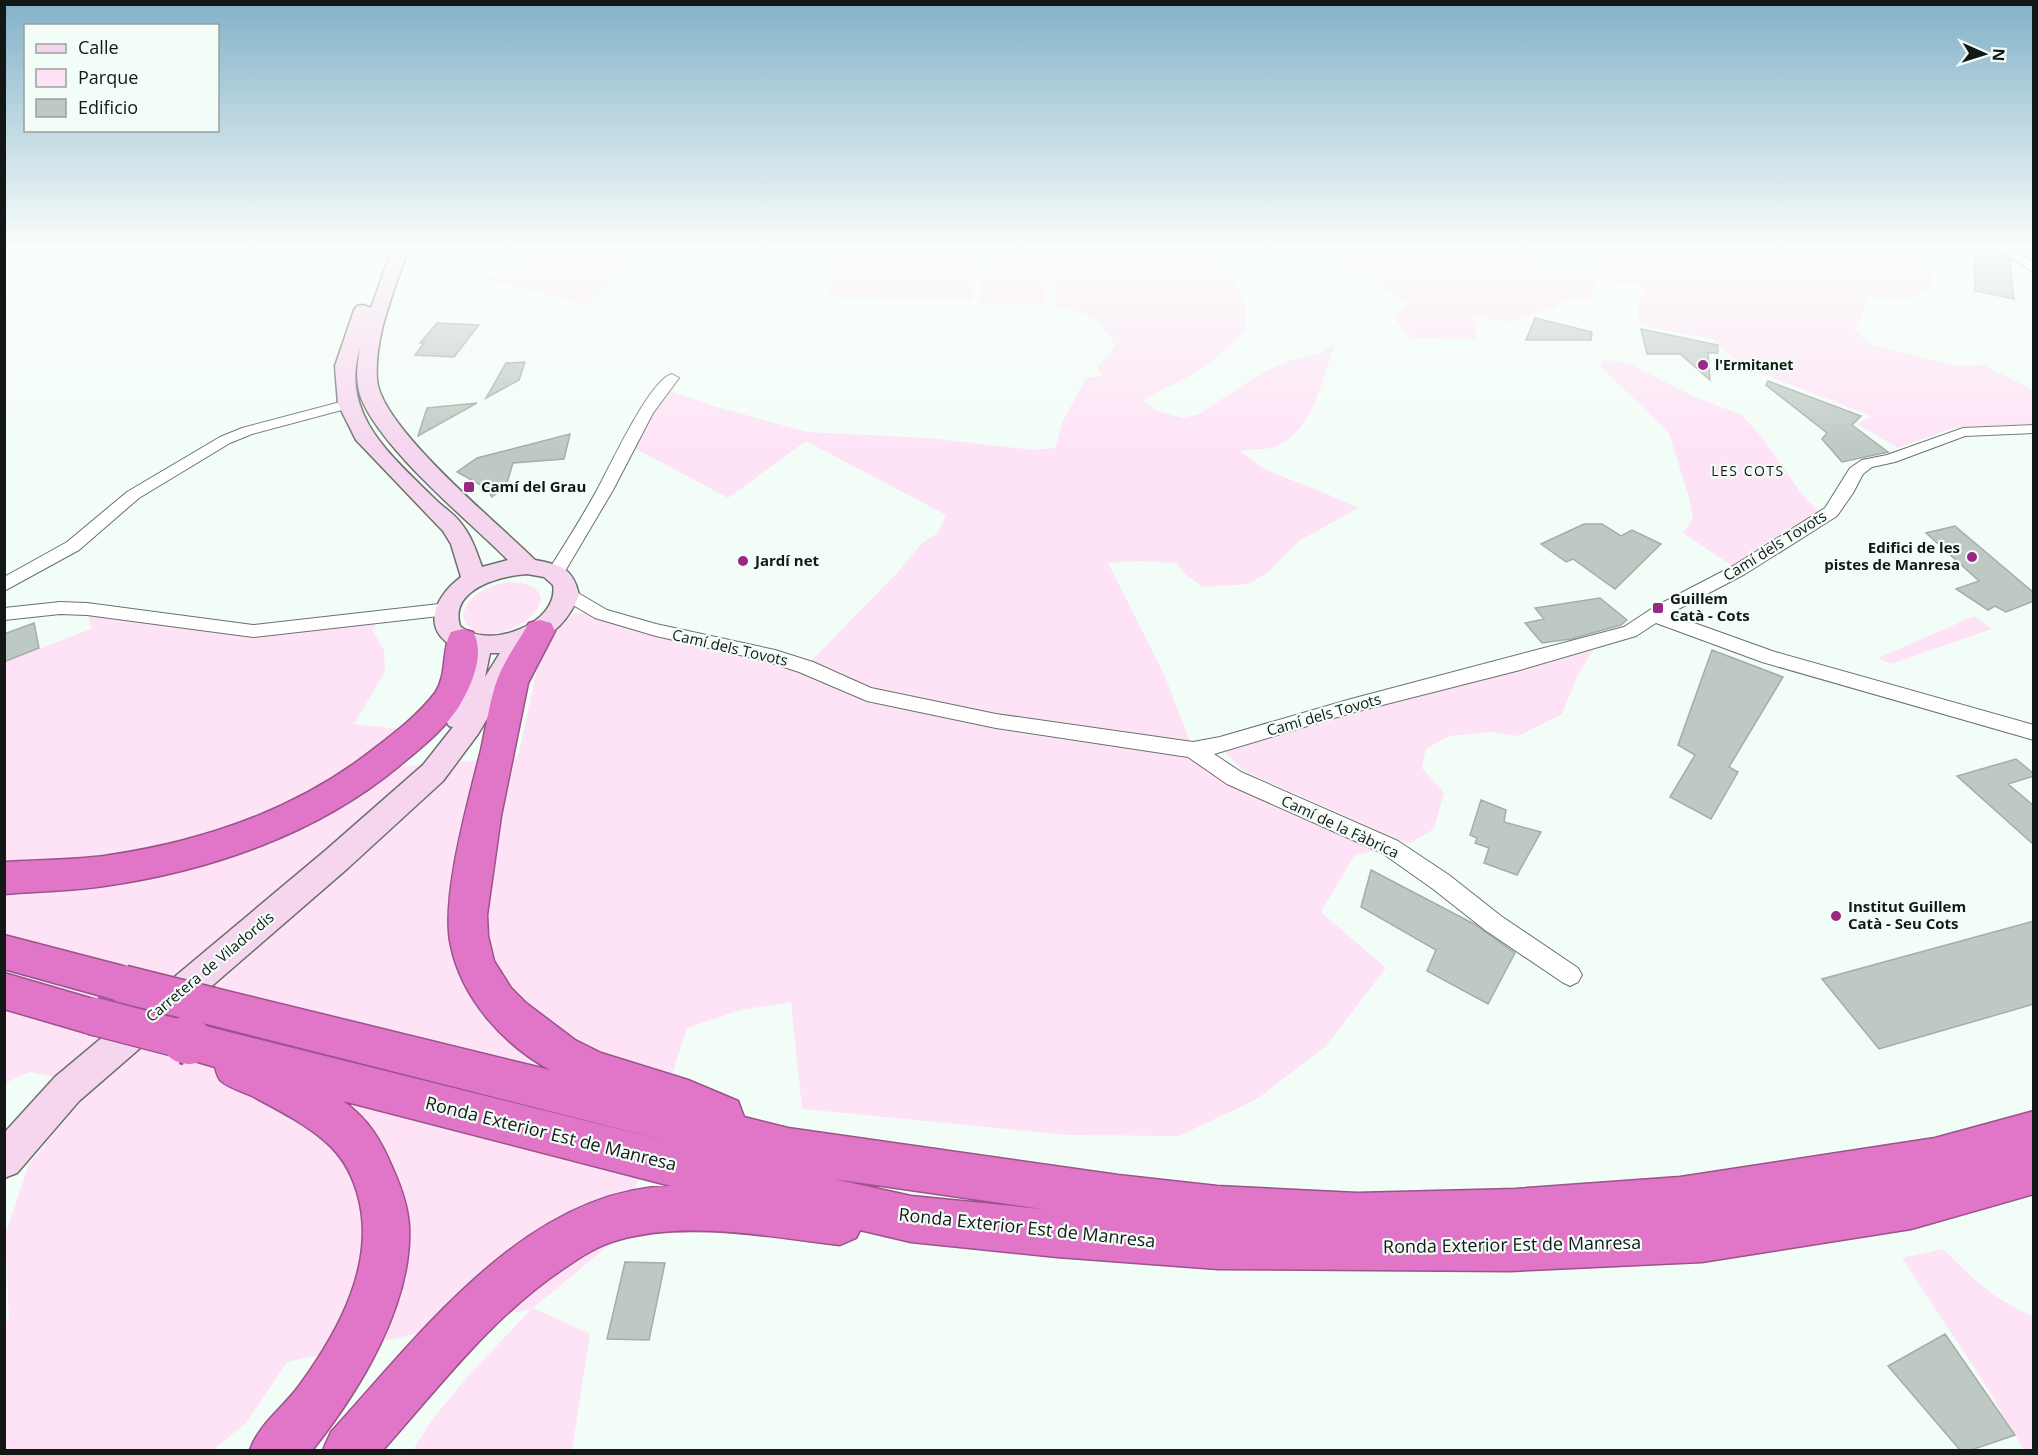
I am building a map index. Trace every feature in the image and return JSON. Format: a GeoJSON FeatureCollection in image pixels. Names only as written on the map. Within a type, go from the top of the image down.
{"type":"FeatureCollection","features":[{"type":"Feature","properties":{"kind":"highway"},"geometry":{"type":"LineString","coordinates":[[531,635],[512,683],[469,899],[470,948],[481,976],[496,1000],[540,1043],[578,1063],[617,1079],[706,1108],[788,1150]]}},
{"type":"Feature","properties":{"kind":"highway"},"geometry":{"type":"LineString","coordinates":[[4,878],[102,871],[149,863],[205,850],[251,835],[307,811],[374,769],[430,720],[453,691],[471,642]]}},
{"type":"Feature","properties":{"kind":"highway","name":"Ronda Exterior Est de Manresa"},"geometry":{"type":"LineString","coordinates":[[4,952],[123,984],[200,1023],[619,1152],[911,1219],[1021,1231],[1218,1246],[1510,1248],[1702,1239],[1911,1206],[2034,1172]]}},
{"type":"Feature","properties":{"kind":"highway","name":"Ronda Exterior Est de Manresa"},"geometry":{"type":"LineString","coordinates":[[4,991],[93,1016],[200,1023],[788,1150],[1129,1199],[1217,1209],[1357,1216],[1515,1212],[1680,1200],[1935,1160],[2034,1133]]}},
{"type":"Feature","properties":{"kind":"highway"},"geometry":{"type":"LineString","coordinates":[[200,1023],[339,1125],[356,1141],[368,1161],[383,1206],[386,1235],[381,1267],[371,1304],[338,1374],[315,1407],[276,1450]]}},
{"type":"Feature","properties":{"kind":"highway"},"geometry":{"type":"LineString","coordinates":[[349,1450],[488,1299],[548,1250],[606,1221],[636,1213],[666,1209],[734,1212],[843,1222],[911,1219]]}},
{"type":"Feature","properties":{"kind":"street"},"geometry":{"type":"LineString","coordinates":[[362,314],[345,366],[348,404],[363,436],[451,526],[463,544],[474,581]]}},
{"type":"Feature","properties":{"kind":"street"},"geometry":{"type":"LineString","coordinates":[[381,314],[369,352],[368,384],[389,426],[422,466],[527,566]]}},
{"type":"Feature","properties":{"kind":"street"},"geometry":{"type":"LineString","coordinates":[[561,584],[542,569],[527,566],[499,570],[474,581],[457,594],[448,609],[446,620],[448,627],[471,642],[500,645],[531,635],[560,613],[561,584],[590,520],[649,408],[662,388],[672,378]]}},
{"type":"Feature","properties":{"kind":"street"},"geometry":{"type":"LineString","coordinates":[[4,585],[73,546],[133,495],[225,440],[254,429],[348,404]]}},
{"type":"Feature","properties":{"kind":"street","name":"Camí dels Tovots"},"geometry":{"type":"LineString","coordinates":[[561,584],[601,614],[656,630],[768,655],[806,667],[867,694],[996,721],[1193,750],[1220,745],[1351,706],[1630,632],[1739,570],[1831,512],[1845,494],[1856,471],[1867,463],[1890,459],[1963,432],[2034,429]]}},
{"type":"Feature","properties":{"kind":"street"},"geometry":{"type":"LineString","coordinates":[[4,615],[60,608],[87,609],[253,631],[448,609]]}},
{"type":"Feature","properties":{"kind":"street"},"geometry":{"type":"LineString","coordinates":[[1656,616],[1768,657],[2034,733]]}},
{"type":"Feature","properties":{"kind":"street","name":"Carretera de Viladordis"},"geometry":{"type":"LineString","coordinates":[[8,1160],[67,1089],[337,859],[413,788],[433,773],[450,753],[531,635]]}},
{"type":"Feature","properties":{"kind":"street","name":"Carretera de Viladordis"},"geometry":{"type":"LineString","coordinates":[[413,788],[429,761],[448,736],[467,702],[471,642]]}},
{"type":"Feature","properties":{"kind":"street","name":"Camí de la Fàbrica"},"geometry":{"type":"LineString","coordinates":[[1193,750],[1234,778],[1390,847],[1441,882],[1493,923],[1570,975]]}},
{"type":"Feature","properties":{"kind":"green space"},"geometry":{"type":"Polygon","coordinates":[[[1083,314],[1246,314],[1245,331],[1220,354],[1187,378],[1143,401],[1158,411],[1182,418],[1199,414],[1262,373],[1288,361],[1321,353],[1335,344],[1321,387],[1300,428],[1277,446],[1240,451],[1266,470],[1358,508],[1299,541],[1267,573],[1248,584],[1203,587],[1185,574],[1176,563],[1138,561],[1108,563],[1165,676],[1193,750],[1390,847],[1354,856],[1321,912],[1386,968],[1326,1046],[1257,1099],[1179,1136],[1068,1135],[802,1109],[791,1002],[740,1010],[687,1028],[620,1236],[533,1308],[590,1334],[572,1450],[413,1450],[432,1420],[463,1382],[531,1309],[287,1362],[246,1423],[213,1450],[5,1450],[4,1326],[9,1317],[5,1236],[29,1164],[93,1086],[30,1072],[5,1083],[5,662],[91,629],[87,609],[232,630],[383,616],[372,630],[384,650],[385,672],[354,724],[418,731],[375,769],[518,757],[545,633],[575,613],[601,614],[806,666],[897,573],[922,543],[938,533],[946,515],[806,441],[728,498],[629,445],[662,388],[714,406],[807,432],[927,438],[1034,450],[1055,448],[1063,421],[1086,378],[1102,376],[1097,366],[1110,355],[1115,345],[1105,330],[1083,314]]]}},
{"type":"Feature","properties":{"kind":"green space"},"geometry":{"type":"Polygon","coordinates":[[[1394,314],[1534,314],[1511,321],[1497,321],[1474,316],[1478,340],[1411,338],[1397,323],[1394,314]]]}},
{"type":"Feature","properties":{"kind":"green space"},"geometry":{"type":"Polygon","coordinates":[[[1638,314],[1863,314],[1855,328],[1863,338],[1875,346],[1958,366],[1983,365],[2033,390],[2033,424],[1952,428],[1898,448],[1857,424],[1871,416],[1753,370],[1737,361],[1712,339],[1641,325],[1638,314]]]}},
{"type":"Feature","properties":{"kind":"green space"},"geometry":{"type":"Polygon","coordinates":[[[1603,360],[1634,366],[1691,395],[1742,415],[1764,440],[1801,493],[1823,517],[1739,570],[1683,533],[1693,518],[1669,433],[1601,367],[1603,360]]]}},
{"type":"Feature","properties":{"kind":"green space"},"geometry":{"type":"Polygon","coordinates":[[[513,582],[534,588],[541,598],[536,610],[524,622],[507,631],[489,634],[474,630],[463,616],[470,601],[475,595],[489,587],[513,582]]]}},
{"type":"Feature","properties":{"kind":"green space"},"geometry":{"type":"Polygon","coordinates":[[[1974,616],[1992,629],[1891,664],[1878,658],[1974,616]]]}},
{"type":"Feature","properties":{"kind":"green space"},"geometry":{"type":"Polygon","coordinates":[[[1598,642],[1578,675],[1562,714],[1518,736],[1490,732],[1449,736],[1426,749],[1422,768],[1444,793],[1434,829],[1409,844],[1242,770],[1226,753],[1234,740],[1598,642]]]}},
{"type":"Feature","properties":{"kind":"green space"},"geometry":{"type":"Polygon","coordinates":[[[1943,1249],[1974,1279],[1995,1295],[2033,1316],[2033,1450],[2024,1450],[1981,1378],[1902,1258],[1943,1249]]]}},
{"type":"Feature","properties":{"kind":"building"},"geometry":{"type":"Polygon","coordinates":[[[1535,318],[1592,332],[1591,340],[1526,340],[1535,318]]]}},
{"type":"Feature","properties":{"kind":"building"},"geometry":{"type":"Polygon","coordinates":[[[437,323],[479,325],[454,357],[415,355],[424,343],[420,343],[437,323]]]}},
{"type":"Feature","properties":{"kind":"building"},"geometry":{"type":"Polygon","coordinates":[[[1641,329],[1718,345],[1718,353],[1708,353],[1710,380],[1680,354],[1647,354],[1641,329]]]}},
{"type":"Feature","properties":{"kind":"building"},"geometry":{"type":"Polygon","coordinates":[[[525,362],[519,380],[486,398],[506,363],[525,362]]]}},
{"type":"Feature","properties":{"kind":"building"},"geometry":{"type":"Polygon","coordinates":[[[1768,381],[1861,416],[1852,425],[1888,452],[1842,462],[1822,439],[1827,433],[1766,385],[1768,381]]]}},
{"type":"Feature","properties":{"kind":"building"},"geometry":{"type":"Polygon","coordinates":[[[477,403],[418,436],[427,408],[477,403]]]}},
{"type":"Feature","properties":{"kind":"building"},"geometry":{"type":"Polygon","coordinates":[[[570,434],[564,459],[513,463],[506,486],[492,497],[486,488],[457,472],[477,458],[570,434]]]}},
{"type":"Feature","properties":{"kind":"building"},"geometry":{"type":"Polygon","coordinates":[[[1584,524],[1602,524],[1621,536],[1632,530],[1661,544],[1615,589],[1573,559],[1566,562],[1541,544],[1584,524]]]}},
{"type":"Feature","properties":{"kind":"building","name":"Edifici de les pistes de Manresa"},"geometry":{"type":"Polygon","coordinates":[[[1955,526],[2034,593],[2034,601],[2006,612],[1995,606],[1988,610],[1956,589],[1979,581],[1926,533],[1955,526]]]}},
{"type":"Feature","properties":{"kind":"building"},"geometry":{"type":"Polygon","coordinates":[[[1600,598],[1627,620],[1621,625],[1571,639],[1542,643],[1525,623],[1544,619],[1535,608],[1600,598]]]}},
{"type":"Feature","properties":{"kind":"building"},"geometry":{"type":"Polygon","coordinates":[[[34,623],[39,648],[4,662],[4,634],[34,623]]]}},
{"type":"Feature","properties":{"kind":"building"},"geometry":{"type":"Polygon","coordinates":[[[1712,650],[1783,677],[1729,767],[1738,772],[1711,819],[1670,797],[1695,755],[1678,745],[1712,650]]]}},
{"type":"Feature","properties":{"kind":"building"},"geometry":{"type":"Polygon","coordinates":[[[2016,759],[2034,774],[2034,776],[2008,784],[2034,806],[2034,845],[1957,776],[2016,759]]]}},
{"type":"Feature","properties":{"kind":"building"},"geometry":{"type":"Polygon","coordinates":[[[1481,800],[1506,810],[1504,822],[1541,832],[1517,875],[1484,863],[1489,848],[1475,843],[1477,838],[1470,835],[1481,800]]]}},
{"type":"Feature","properties":{"kind":"building"},"geometry":{"type":"Polygon","coordinates":[[[1371,870],[1474,924],[1515,953],[1488,1004],[1427,971],[1436,950],[1361,907],[1371,870]]]}},
{"type":"Feature","properties":{"kind":"building"},"geometry":{"type":"Polygon","coordinates":[[[2034,921],[2034,1004],[1879,1049],[1822,979],[2034,921]]]}},
{"type":"Feature","properties":{"kind":"building"},"geometry":{"type":"Polygon","coordinates":[[[625,1262],[665,1263],[649,1340],[607,1339],[625,1262]]]}},
{"type":"Feature","properties":{"kind":"building"},"geometry":{"type":"Polygon","coordinates":[[[1945,1334],[2015,1435],[1971,1450],[1960,1450],[1888,1366],[1945,1334]]]}},
{"type":"Feature","properties":{"kind":"place","name":"l'Ermitanet"},"geometry":{"type":"Point","coordinates":[1703,365]}},
{"type":"Feature","properties":{"kind":"place","name":"Camí del Grau"},"geometry":{"type":"Point","coordinates":[469,487]}},
{"type":"Feature","properties":{"kind":"place","name":"Edifici de les pistes de Manresa"},"geometry":{"type":"Point","coordinates":[1972,557]}},
{"type":"Feature","properties":{"kind":"place","name":"Jardí net"},"geometry":{"type":"Point","coordinates":[743,561]}},
{"type":"Feature","properties":{"kind":"place","name":"Guillem Catà - Cots"},"geometry":{"type":"Point","coordinates":[1658,608]}},
{"type":"Feature","properties":{"kind":"place","name":"Institut Guillem Catà - Seu Cots"},"geometry":{"type":"Point","coordinates":[1836,916]}},
{"type":"Feature","properties":{"kind":"district","name":"LES COTS"},"geometry":{"type":"Point","coordinates":[1748,471]}}]}
